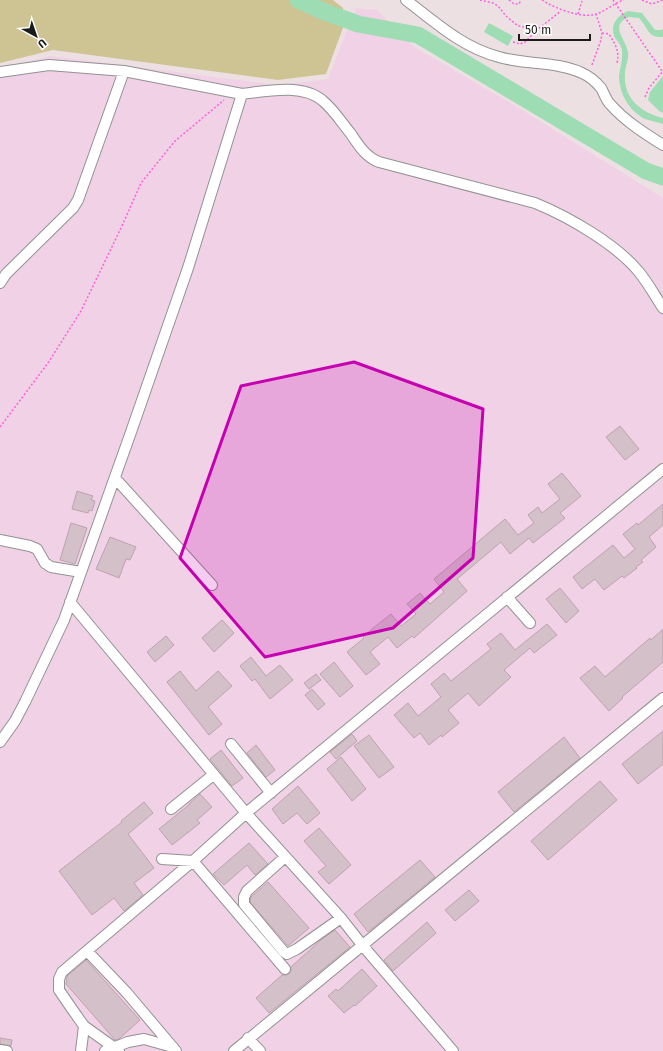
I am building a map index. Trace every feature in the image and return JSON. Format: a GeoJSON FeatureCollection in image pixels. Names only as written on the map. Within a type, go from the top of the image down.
{"type":"FeatureCollection","features":[{"type":"Feature","properties":{"kind":"street"},"geometry":{"type":"LineString","coordinates":[[406,0],[455,37],[476,50],[500,58],[567,67],[584,74],[600,88],[608,103],[620,114],[663,145]]}},
{"type":"Feature","properties":{"kind":"street"},"geometry":{"type":"LineString","coordinates":[[0,72],[49,65],[124,71],[238,93],[290,88],[313,95],[322,99],[330,107],[360,147],[372,159],[535,203],[548,208],[589,232],[626,258],[640,273],[663,308]]}},
{"type":"Feature","properties":{"kind":"street"},"geometry":{"type":"LineString","coordinates":[[0,283],[6,274],[73,208],[78,200],[124,71]]}},
{"type":"Feature","properties":{"kind":"street"},"geometry":{"type":"LineString","coordinates":[[0,742],[26,702],[64,620],[188,268],[238,93]]}},
{"type":"Feature","properties":{"kind":"street"},"geometry":{"type":"LineString","coordinates":[[117,1049],[84,1026],[59,990],[58,986],[62,972],[193,861],[246,813],[663,469]]}},
{"type":"Feature","properties":{"kind":"street"},"geometry":{"type":"LineString","coordinates":[[115,478],[212,585]]}},
{"type":"Feature","properties":{"kind":"street"},"geometry":{"type":"LineString","coordinates":[[0,540],[37,548],[45,563],[51,567],[81,572]]}},
{"type":"Feature","properties":{"kind":"street"},"geometry":{"type":"LineString","coordinates":[[507,597],[530,623]]}},
{"type":"Feature","properties":{"kind":"street"},"geometry":{"type":"LineString","coordinates":[[70,602],[246,813],[341,918],[363,946],[453,1051]]}},
{"type":"Feature","properties":{"kind":"street"},"geometry":{"type":"LineString","coordinates":[[234,1051],[663,698]]}},
{"type":"Feature","properties":{"kind":"street"},"geometry":{"type":"LineString","coordinates":[[231,744],[270,793]]}},
{"type":"Feature","properties":{"kind":"street"},"geometry":{"type":"LineString","coordinates":[[171,809],[214,775]]}},
{"type":"Feature","properties":{"kind":"street"},"geometry":{"type":"LineString","coordinates":[[286,857],[247,891],[244,901],[244,904],[284,952],[287,954],[297,949],[341,918]]}},
{"type":"Feature","properties":{"kind":"street"},"geometry":{"type":"LineString","coordinates":[[162,859],[193,861],[285,969]]}},
{"type":"Feature","properties":{"kind":"street"},"geometry":{"type":"LineString","coordinates":[[87,951],[127,993],[175,1049]]}},
{"type":"Feature","properties":{"kind":"street"},"geometry":{"type":"LineString","coordinates":[[81,1051],[84,1026]]}},
{"type":"Feature","properties":{"kind":"street"},"geometry":{"type":"LineString","coordinates":[[248,1038],[260,1051]]}},
{"type":"Feature","properties":{"kind":"street"},"geometry":{"type":"LineString","coordinates":[[106,1051],[117,1049],[128,1042],[144,1039],[175,1049]]}},
{"type":"Feature","properties":{"kind":"street"},"geometry":{"type":"LineString","coordinates":[[0,1050],[7,1051]]}},
{"type":"Feature","properties":{"kind":"path"},"geometry":{"type":"LineString","coordinates":[[480,0],[493,3],[498,6],[506,16],[518,26],[538,29]]}},
{"type":"Feature","properties":{"kind":"path"},"geometry":{"type":"LineString","coordinates":[[509,0],[514,4],[519,4],[521,0]]}},
{"type":"Feature","properties":{"kind":"path"},"geometry":{"type":"LineString","coordinates":[[542,0],[561,10],[585,15],[596,14],[614,3],[624,0]]}},
{"type":"Feature","properties":{"kind":"path"},"geometry":{"type":"LineString","coordinates":[[578,14],[582,0]]}},
{"type":"Feature","properties":{"kind":"path"},"geometry":{"type":"LineString","coordinates":[[613,0],[663,71],[649,88],[645,97]]}},
{"type":"Feature","properties":{"kind":"path"},"geometry":{"type":"LineString","coordinates":[[642,0],[652,4],[662,0]]}},
{"type":"Feature","properties":{"kind":"path"},"geometry":{"type":"LineString","coordinates":[[513,42],[520,44],[525,42],[561,10]]}},
{"type":"Feature","properties":{"kind":"path"},"geometry":{"type":"LineString","coordinates":[[592,65],[602,33],[596,14]]}},
{"type":"Feature","properties":{"kind":"path"},"geometry":{"type":"LineString","coordinates":[[602,33],[609,34],[617,46],[619,55],[617,64]]}},
{"type":"Feature","properties":{"kind":"path"},"geometry":{"type":"LineString","coordinates":[[0,427],[48,363],[81,311],[141,183],[175,141],[238,93]]}},
{"type":"Feature","properties":{"kind":"highlighted area"},"geometry":{"type":"Polygon","coordinates":[[[354,362],[483,409],[473,558],[393,628],[265,657],[180,558],[241,386],[354,362]]]}},
{"type":"Feature","properties":{"kind":"shaded area"},"geometry":{"type":"Polygon","coordinates":[[[0,0],[333,0],[343,8],[344,25],[326,74],[278,80],[53,50],[0,63],[0,0]]]}},
{"type":"Feature","properties":{"kind":"shaded area"},"geometry":{"type":"Polygon","coordinates":[[[356,8],[377,10],[414,47],[514,105],[663,198],[663,1051],[0,1051],[0,68],[51,56],[277,85],[328,79],[356,8]]]}},
{"type":"Feature","properties":{"kind":"shaded area"},"geometry":{"type":"Polygon","coordinates":[[[628,11],[642,13],[655,30],[663,29],[663,37],[654,36],[648,31],[639,18],[629,17],[620,24],[619,29],[628,53],[625,83],[630,97],[641,108],[655,116],[663,118],[663,124],[639,116],[626,101],[621,89],[619,76],[622,49],[615,38],[613,29],[617,18],[628,11]]]}},
{"type":"Feature","properties":{"kind":"shaded area"},"geometry":{"type":"Polygon","coordinates":[[[489,23],[513,36],[508,46],[484,32],[489,23]]]}},
{"type":"Feature","properties":{"kind":"shaded area"},"geometry":{"type":"Polygon","coordinates":[[[663,76],[663,113],[648,100],[650,92],[663,76]]]}},
{"type":"Feature","properties":{"kind":"building"},"geometry":{"type":"Polygon","coordinates":[[[620,426],[639,449],[625,460],[606,437],[620,426]]]}},
{"type":"Feature","properties":{"kind":"building"},"geometry":{"type":"Polygon","coordinates":[[[562,473],[581,496],[560,513],[565,518],[533,543],[529,538],[510,554],[501,542],[457,579],[467,591],[414,638],[412,636],[397,648],[388,637],[370,652],[380,664],[366,675],[347,652],[391,614],[401,626],[416,614],[407,604],[420,593],[430,604],[444,592],[434,579],[505,519],[518,535],[534,523],[528,515],[538,507],[542,513],[560,499],[548,484],[562,473]]]}},
{"type":"Feature","properties":{"kind":"building"},"geometry":{"type":"Polygon","coordinates":[[[77,491],[93,496],[91,500],[95,501],[92,511],[89,510],[88,513],[72,509],[77,491]]]}},
{"type":"Feature","properties":{"kind":"building"},"geometry":{"type":"Polygon","coordinates":[[[663,504],[663,525],[649,537],[656,547],[641,560],[643,562],[624,578],[622,576],[604,590],[595,579],[582,589],[573,577],[613,545],[624,558],[635,549],[623,534],[637,523],[638,525],[663,504]]]}},
{"type":"Feature","properties":{"kind":"building"},"geometry":{"type":"Polygon","coordinates":[[[71,523],[87,528],[75,564],[60,560],[71,523]]]}},
{"type":"Feature","properties":{"kind":"building"},"geometry":{"type":"Polygon","coordinates":[[[110,537],[136,547],[130,560],[126,559],[119,578],[96,569],[110,537]]]}},
{"type":"Feature","properties":{"kind":"building"},"geometry":{"type":"Polygon","coordinates":[[[560,588],[579,611],[566,623],[546,599],[560,588]]]}},
{"type":"Feature","properties":{"kind":"building"},"geometry":{"type":"Polygon","coordinates":[[[222,620],[234,633],[214,652],[202,638],[222,620]]]}},
{"type":"Feature","properties":{"kind":"building"},"geometry":{"type":"Polygon","coordinates":[[[547,624],[557,635],[534,653],[530,648],[504,670],[511,677],[479,706],[468,693],[448,710],[459,723],[442,737],[441,735],[429,745],[420,733],[414,738],[394,715],[408,703],[418,716],[441,697],[431,684],[444,673],[451,681],[491,649],[487,644],[501,633],[515,650],[547,624]]]}},
{"type":"Feature","properties":{"kind":"building"},"geometry":{"type":"Polygon","coordinates":[[[663,629],[663,662],[622,697],[623,698],[609,711],[580,678],[595,666],[605,677],[650,638],[651,640],[663,629]]]}},
{"type":"Feature","properties":{"kind":"building"},"geometry":{"type":"Polygon","coordinates":[[[166,636],[174,645],[155,662],[147,652],[166,636]]]}},
{"type":"Feature","properties":{"kind":"building"},"geometry":{"type":"Polygon","coordinates":[[[251,657],[266,676],[280,665],[293,680],[270,699],[255,679],[252,681],[240,666],[251,657]]]}},
{"type":"Feature","properties":{"kind":"building"},"geometry":{"type":"Polygon","coordinates":[[[334,662],[353,686],[340,697],[320,674],[334,662]]]}},
{"type":"Feature","properties":{"kind":"building"},"geometry":{"type":"Polygon","coordinates":[[[180,671],[196,691],[218,671],[232,686],[208,707],[222,724],[209,735],[167,682],[180,671]]]}},
{"type":"Feature","properties":{"kind":"building"},"geometry":{"type":"Polygon","coordinates":[[[316,674],[321,680],[309,689],[304,683],[316,674]]]}},
{"type":"Feature","properties":{"kind":"building"},"geometry":{"type":"Polygon","coordinates":[[[312,689],[325,704],[318,710],[305,695],[312,689]]]}},
{"type":"Feature","properties":{"kind":"building"},"geometry":{"type":"Polygon","coordinates":[[[663,731],[663,764],[638,784],[622,764],[663,731]]]}},
{"type":"Feature","properties":{"kind":"building"},"geometry":{"type":"Polygon","coordinates":[[[352,734],[357,741],[336,759],[330,752],[352,734]]]}},
{"type":"Feature","properties":{"kind":"building"},"geometry":{"type":"Polygon","coordinates":[[[369,735],[394,767],[379,778],[354,746],[369,735]]]}},
{"type":"Feature","properties":{"kind":"building"},"geometry":{"type":"Polygon","coordinates":[[[564,737],[580,758],[514,812],[498,792],[564,737]]]}},
{"type":"Feature","properties":{"kind":"building"},"geometry":{"type":"Polygon","coordinates":[[[256,745],[275,770],[266,777],[247,753],[256,745]]]}},
{"type":"Feature","properties":{"kind":"building"},"geometry":{"type":"Polygon","coordinates":[[[221,750],[243,778],[232,786],[210,759],[221,750]]]}},
{"type":"Feature","properties":{"kind":"building"},"geometry":{"type":"Polygon","coordinates":[[[341,757],[366,789],[352,801],[327,769],[341,757]]]}},
{"type":"Feature","properties":{"kind":"building"},"geometry":{"type":"Polygon","coordinates":[[[600,781],[617,800],[548,860],[531,841],[600,781]]]}},
{"type":"Feature","properties":{"kind":"building"},"geometry":{"type":"Polygon","coordinates":[[[298,786],[320,813],[307,824],[297,813],[283,824],[272,809],[298,786]]]}},
{"type":"Feature","properties":{"kind":"building"},"geometry":{"type":"Polygon","coordinates":[[[200,794],[212,807],[197,820],[200,823],[172,845],[159,829],[200,794]]]}},
{"type":"Feature","properties":{"kind":"building"},"geometry":{"type":"Polygon","coordinates":[[[144,802],[153,813],[128,834],[154,868],[134,883],[143,895],[124,911],[114,898],[92,915],[59,871],[122,822],[121,821],[144,802]]]}},
{"type":"Feature","properties":{"kind":"building"},"geometry":{"type":"Polygon","coordinates":[[[319,828],[351,865],[329,884],[318,872],[326,866],[304,841],[319,828]]]}},
{"type":"Feature","properties":{"kind":"building"},"geometry":{"type":"Polygon","coordinates":[[[249,843],[268,864],[255,875],[247,865],[224,885],[213,874],[249,843]]]}},
{"type":"Feature","properties":{"kind":"building"},"geometry":{"type":"Polygon","coordinates":[[[420,860],[435,877],[368,932],[354,914],[420,860]]]}},
{"type":"Feature","properties":{"kind":"building"},"geometry":{"type":"Polygon","coordinates":[[[268,882],[309,928],[288,946],[250,902],[251,897],[268,882]]]}},
{"type":"Feature","properties":{"kind":"building"},"geometry":{"type":"Polygon","coordinates":[[[469,890],[479,901],[455,921],[445,910],[469,890]]]}},
{"type":"Feature","properties":{"kind":"building"},"geometry":{"type":"Polygon","coordinates":[[[427,922],[436,933],[393,971],[384,960],[427,922]]]}},
{"type":"Feature","properties":{"kind":"building"},"geometry":{"type":"Polygon","coordinates":[[[335,930],[350,947],[269,1013],[256,998],[282,975],[289,974],[291,967],[322,939],[335,930]]]}},
{"type":"Feature","properties":{"kind":"building"},"geometry":{"type":"Polygon","coordinates":[[[86,960],[140,1020],[119,1039],[115,1040],[66,984],[67,976],[86,960]]]}},
{"type":"Feature","properties":{"kind":"building"},"geometry":{"type":"Polygon","coordinates":[[[362,969],[377,986],[355,1006],[354,1005],[344,1013],[328,996],[336,989],[338,991],[362,969]]]}},
{"type":"Feature","properties":{"kind":"building"},"geometry":{"type":"Polygon","coordinates":[[[0,1038],[12,1040],[11,1046],[0,1044],[0,1038]]]}},
{"type":"Feature","properties":{"kind":"waterway"},"geometry":{"type":"LineString","coordinates":[[298,0],[358,24],[418,35],[646,171],[663,177]]}}]}
